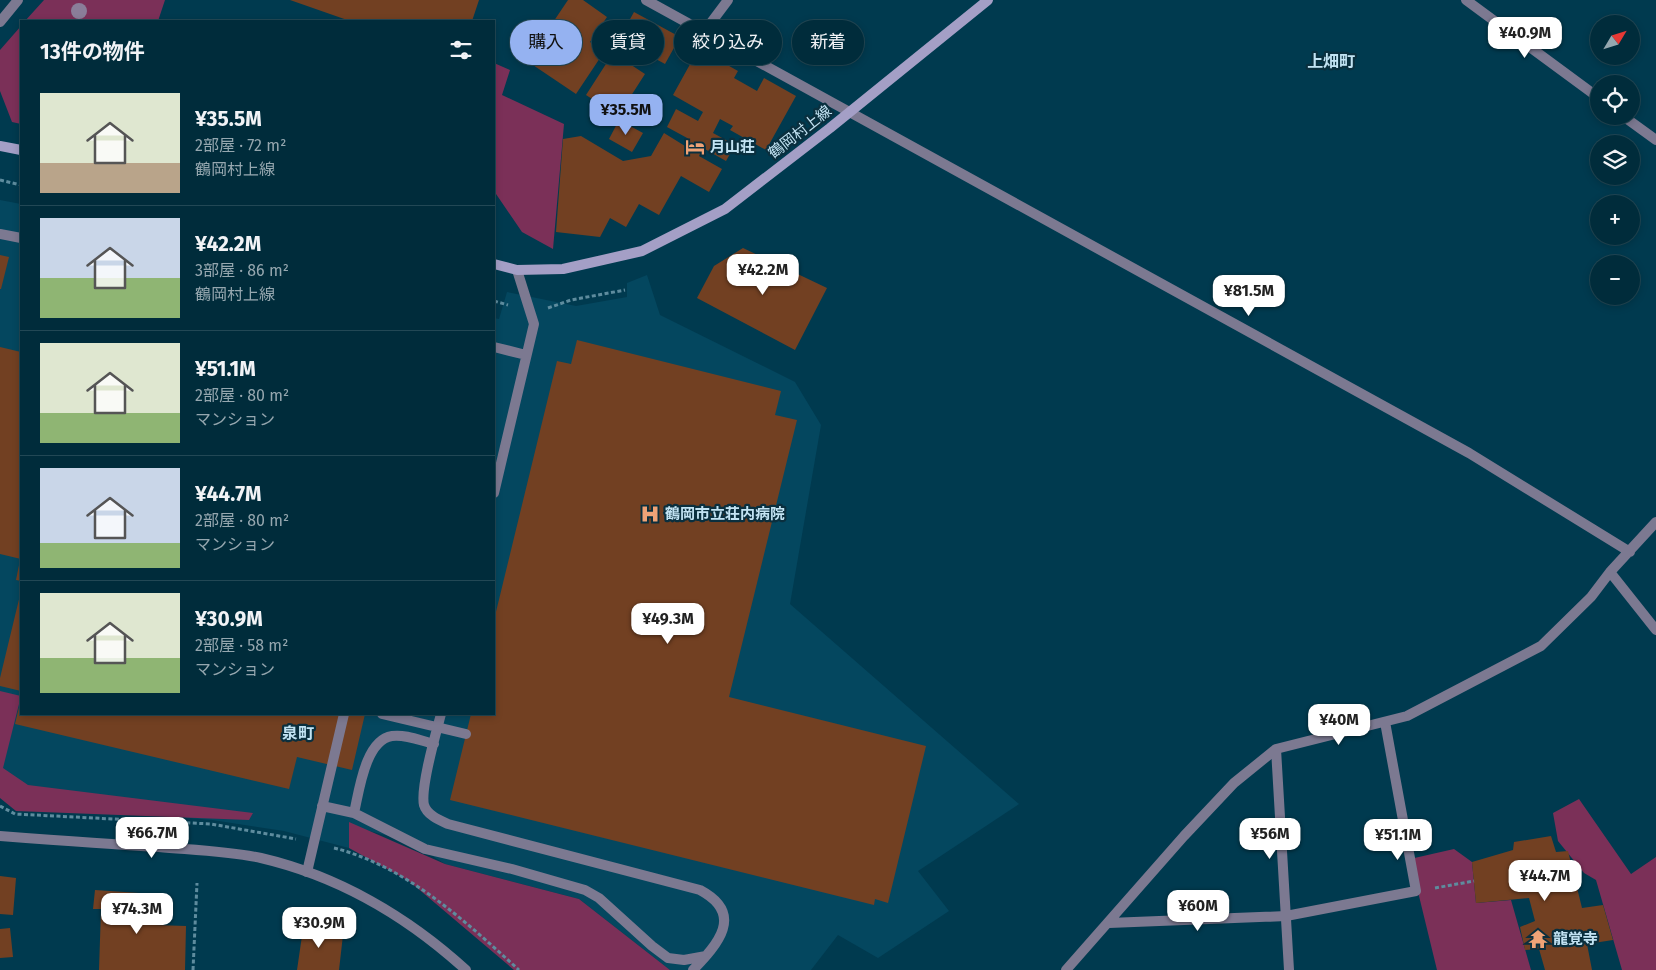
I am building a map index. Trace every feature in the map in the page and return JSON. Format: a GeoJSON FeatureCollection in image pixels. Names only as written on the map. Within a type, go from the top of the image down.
{"type":"FeatureCollection","features":[{"type":"Feature","properties":{"kind":"main road","name":"鶴岡村上線"},"geometry":{"type":"LineString","coordinates":[[495,264],[518,270],[563,269],[642,251],[725,209],[850,112],[988,0]]}},
{"type":"Feature","properties":{"kind":"main road"},"geometry":{"type":"LineString","coordinates":[[0,146],[20,150]]}},
{"type":"Feature","properties":{"kind":"street"},"geometry":{"type":"LineString","coordinates":[[0,22],[18,0]]}},
{"type":"Feature","properties":{"kind":"street"},"geometry":{"type":"LineString","coordinates":[[646,0],[682,20]]}},
{"type":"Feature","properties":{"kind":"street"},"geometry":{"type":"LineString","coordinates":[[713,20],[728,0]]}},
{"type":"Feature","properties":{"kind":"street"},"geometry":{"type":"LineString","coordinates":[[1466,0],[1590,91]]}},
{"type":"Feature","properties":{"kind":"street"},"geometry":{"type":"LineString","coordinates":[[764,65],[1470,453],[1630,552]]}},
{"type":"Feature","properties":{"kind":"street"},"geometry":{"type":"LineString","coordinates":[[1635,125],[1656,140]]}},
{"type":"Feature","properties":{"kind":"street"},"geometry":{"type":"LineString","coordinates":[[0,234],[20,238]]}},
{"type":"Feature","properties":{"kind":"street"},"geometry":{"type":"LineString","coordinates":[[495,489],[534,324],[518,270]]}},
{"type":"Feature","properties":{"kind":"street"},"geometry":{"type":"LineString","coordinates":[[495,347],[526,355]]}},
{"type":"Feature","properties":{"kind":"street"},"geometry":{"type":"LineString","coordinates":[[1066,970],[1228,789],[1276,749],[1385,722],[1416,712],[1541,646],[1592,597],[1610,572],[1656,522]]}},
{"type":"Feature","properties":{"kind":"street"},"geometry":{"type":"LineString","coordinates":[[1610,572],[1656,630]]}},
{"type":"Feature","properties":{"kind":"street"},"geometry":{"type":"LineString","coordinates":[[306,872],[344,715]]}},
{"type":"Feature","properties":{"kind":"street"},"geometry":{"type":"LineString","coordinates":[[386,715],[466,734]]}},
{"type":"Feature","properties":{"kind":"street"},"geometry":{"type":"LineString","coordinates":[[441,715],[423,791],[424,806],[434,817],[448,824],[700,890],[711,896],[720,904],[724,919],[724,930],[720,940],[693,970]]}},
{"type":"Feature","properties":{"kind":"street"},"geometry":{"type":"LineString","coordinates":[[1109,923],[1286,916],[1416,891],[1385,722]]}},
{"type":"Feature","properties":{"kind":"street"},"geometry":{"type":"LineString","coordinates":[[354,813],[370,754],[389,736],[401,736],[434,744]]}},
{"type":"Feature","properties":{"kind":"street"},"geometry":{"type":"LineString","coordinates":[[1276,749],[1289,970]]}},
{"type":"Feature","properties":{"kind":"street"},"geometry":{"type":"LineString","coordinates":[[322,806],[354,813],[425,849],[512,868],[585,890],[599,898],[668,958],[684,960],[706,956]]}},
{"type":"Feature","properties":{"kind":"street"},"geometry":{"type":"LineString","coordinates":[[0,836],[212,851],[260,858],[306,872],[353,891],[396,915],[466,970]]}},
{"type":"Feature","properties":{"kind":"path"},"geometry":{"type":"LineString","coordinates":[[0,180],[20,185]]}},
{"type":"Feature","properties":{"kind":"path"},"geometry":{"type":"LineString","coordinates":[[495,301],[529,310],[552,307],[571,300],[625,290]]}},
{"type":"Feature","properties":{"kind":"path"},"geometry":{"type":"LineString","coordinates":[[1416,891],[1474,881]]}},
{"type":"Feature","properties":{"kind":"path"},"geometry":{"type":"LineString","coordinates":[[193,970],[197,883]]}},
{"type":"Feature","properties":{"kind":"shaded area"},"geometry":{"type":"Polygon","coordinates":[[[44,0],[165,0],[158,20],[26,20],[44,0]]]}},
{"type":"Feature","properties":{"kind":"shaded area"},"geometry":{"type":"Polygon","coordinates":[[[20,27],[20,124],[12,122],[0,91],[0,50],[20,27]]]}},
{"type":"Feature","properties":{"kind":"shaded area"},"geometry":{"type":"Polygon","coordinates":[[[495,63],[510,70],[502,95],[564,124],[553,249],[522,232],[495,192],[495,63]]]}},
{"type":"Feature","properties":{"kind":"shaded area","name":"鶴岡市立荘内病院"},"geometry":{"type":"Polygon","coordinates":[[[0,200],[20,204],[20,715],[495,715],[495,318],[499,319],[507,292],[576,306],[627,297],[627,283],[647,275],[660,315],[795,382],[821,425],[790,604],[1019,804],[918,871],[949,911],[878,958],[838,935],[811,970],[670,970],[579,899],[445,864],[409,841],[365,830],[349,848],[284,831],[212,820],[18,803],[0,788],[0,200]]]}},
{"type":"Feature","properties":{"kind":"shaded area"},"geometry":{"type":"Polygon","coordinates":[[[0,691],[20,696],[3,768],[28,785],[253,813],[249,820],[16,811],[0,798],[0,691]]]}},
{"type":"Feature","properties":{"kind":"shaded area"},"geometry":{"type":"Polygon","coordinates":[[[1579,799],[1631,874],[1656,857],[1656,970],[1622,970],[1596,880],[1584,873],[1558,841],[1553,813],[1579,799]]]}},
{"type":"Feature","properties":{"kind":"shaded area"},"geometry":{"type":"Polygon","coordinates":[[[349,822],[445,864],[579,899],[670,970],[514,970],[409,881],[349,848],[349,822]]]}},
{"type":"Feature","properties":{"kind":"shaded area"},"geometry":{"type":"Polygon","coordinates":[[[1454,849],[1472,862],[1476,903],[1511,900],[1531,970],[1437,970],[1410,859],[1454,849]]]}},
{"type":"Feature","properties":{"kind":"building"},"geometry":{"type":"Polygon","coordinates":[[[290,0],[479,0],[472,20],[347,20],[290,0]]]}},
{"type":"Feature","properties":{"kind":"building"},"geometry":{"type":"Polygon","coordinates":[[[568,0],[583,0],[607,17],[605,20],[592,20],[592,39],[590,42],[592,43],[592,65],[595,65],[576,94],[533,65],[582,65],[582,20],[555,20],[568,0]]]}},
{"type":"Feature","properties":{"kind":"building"},"geometry":{"type":"Polygon","coordinates":[[[634,12],[649,20],[630,20],[634,12]]]}},
{"type":"Feature","properties":{"kind":"building"},"geometry":{"type":"Polygon","coordinates":[[[664,28],[674,34],[674,48],[665,64],[664,28]]]}},
{"type":"Feature","properties":{"kind":"building"},"geometry":{"type":"Polygon","coordinates":[[[605,65],[631,65],[645,74],[618,116],[586,95],[605,65]]]}},
{"type":"Feature","properties":{"kind":"building","name":"月山荘"},"geometry":{"type":"Polygon","coordinates":[[[690,65],[727,65],[738,71],[734,78],[757,91],[764,78],[796,96],[766,150],[730,130],[733,126],[720,119],[713,133],[735,145],[726,161],[703,148],[699,156],[722,169],[709,192],[681,176],[659,215],[639,204],[626,227],[610,218],[600,237],[556,232],[563,139],[581,136],[623,161],[651,156],[664,133],[685,146],[689,139],[667,127],[676,109],[698,121],[703,112],[673,95],[690,65]]]}},
{"type":"Feature","properties":{"kind":"building"},"geometry":{"type":"Polygon","coordinates":[[[619,120],[643,133],[632,152],[609,139],[619,120]]]}},
{"type":"Feature","properties":{"kind":"building"},"geometry":{"type":"Polygon","coordinates":[[[743,248],[827,288],[795,350],[697,298],[714,266],[743,248]]]}},
{"type":"Feature","properties":{"kind":"building"},"geometry":{"type":"Polygon","coordinates":[[[0,255],[9,257],[1,289],[0,289],[0,255]]]}},
{"type":"Feature","properties":{"kind":"building"},"geometry":{"type":"Polygon","coordinates":[[[577,340],[781,391],[775,415],[797,420],[729,697],[926,746],[888,903],[875,899],[874,905],[450,800],[471,715],[495,715],[495,616],[557,361],[571,364],[577,340]]]}},
{"type":"Feature","properties":{"kind":"building"},"geometry":{"type":"Polygon","coordinates":[[[0,347],[20,352],[20,559],[0,554],[0,347]]]}},
{"type":"Feature","properties":{"kind":"building"},"geometry":{"type":"Polygon","coordinates":[[[20,560],[20,581],[16,580],[20,560]]]}},
{"type":"Feature","properties":{"kind":"building"},"geometry":{"type":"Polygon","coordinates":[[[20,595],[20,691],[0,686],[0,678],[20,595]]]}},
{"type":"Feature","properties":{"kind":"building"},"geometry":{"type":"Polygon","coordinates":[[[20,703],[20,715],[365,715],[352,770],[297,757],[289,789],[15,724],[20,703]]]}},
{"type":"Feature","properties":{"kind":"building"},"geometry":{"type":"Polygon","coordinates":[[[1551,836],[1556,852],[1568,851],[1582,908],[1603,905],[1613,940],[1587,944],[1592,970],[1545,970],[1539,949],[1525,950],[1520,927],[1535,921],[1529,898],[1476,903],[1472,862],[1513,850],[1514,842],[1551,836]]]}},
{"type":"Feature","properties":{"kind":"building"},"geometry":{"type":"Polygon","coordinates":[[[0,876],[16,878],[13,915],[0,914],[0,876]]]}},
{"type":"Feature","properties":{"kind":"building"},"geometry":{"type":"Polygon","coordinates":[[[95,890],[154,894],[153,908],[156,907],[155,925],[186,926],[185,970],[99,970],[101,909],[93,909],[95,890]]]}},
{"type":"Feature","properties":{"kind":"building"},"geometry":{"type":"Polygon","coordinates":[[[304,922],[321,924],[320,932],[343,935],[339,970],[297,970],[304,922]]]}},
{"type":"Feature","properties":{"kind":"building"},"geometry":{"type":"Polygon","coordinates":[[[10,928],[13,957],[0,958],[0,929],[10,928]]]}},
{"type":"Feature","properties":{"kind":"place","name":"月山荘"},"geometry":{"type":"Point","coordinates":[695,147]}},
{"type":"Feature","properties":{"kind":"place","name":"鶴岡市立荘内病院"},"geometry":{"type":"Point","coordinates":[650,514]}},
{"type":"Feature","properties":{"kind":"place","name":"龍覚寺"},"geometry":{"type":"Point","coordinates":[1538,939]}},
{"type":"Feature","properties":{"kind":"district","name":"上畑町"},"geometry":{"type":"Point","coordinates":[1331,61]}},
{"type":"Feature","properties":{"kind":"district","name":"泉町"},"geometry":{"type":"Point","coordinates":[298,733]}}]}
